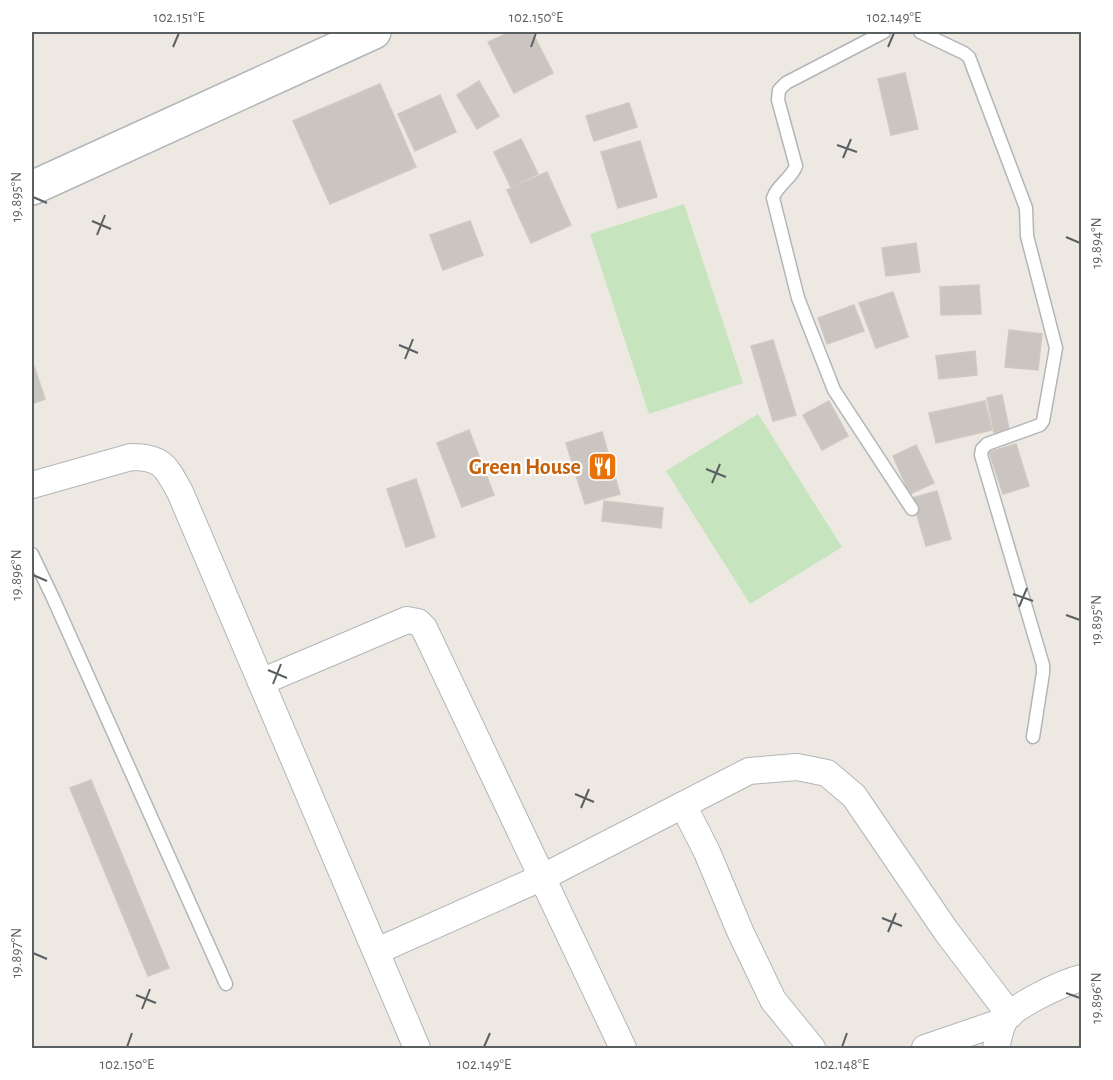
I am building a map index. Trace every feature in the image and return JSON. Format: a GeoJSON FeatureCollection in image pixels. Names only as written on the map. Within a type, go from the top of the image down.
{"type":"FeatureCollection","features":[{"type":"Feature","properties":{"kind":"main road"},"geometry":{"type":"LineString","coordinates":[[32,188],[374,32]]}},
{"type":"Feature","properties":{"kind":"street"},"geometry":{"type":"LineString","coordinates":[[32,485],[131,457],[156,460],[167,469],[180,492],[417,1048]]}},
{"type":"Feature","properties":{"kind":"street"},"geometry":{"type":"LineString","coordinates":[[261,682],[407,620],[418,622],[424,628],[622,1048]]}},
{"type":"Feature","properties":{"kind":"street"},"geometry":{"type":"LineString","coordinates":[[376,951],[543,877],[749,771],[797,767],[827,773],[854,796],[1007,1018]]}},
{"type":"Feature","properties":{"kind":"street"},"geometry":{"type":"LineString","coordinates":[[683,805],[707,852],[740,931],[773,1000],[812,1048]]}},
{"type":"Feature","properties":{"kind":"street"},"geometry":{"type":"LineString","coordinates":[[925,1048],[1007,1018],[1039,995],[1082,978]]}},
{"type":"Feature","properties":{"kind":"street"},"geometry":{"type":"LineString","coordinates":[[996,1048],[1007,1018]]}},
{"type":"Feature","properties":{"kind":"lane"},"geometry":{"type":"LineString","coordinates":[[884,32],[786,83],[779,90],[778,100],[796,166],[793,173],[775,191],[773,198],[798,298],[834,390],[912,509]]}},
{"type":"Feature","properties":{"kind":"lane"},"geometry":{"type":"LineString","coordinates":[[920,32],[944,42],[969,57],[1026,208],[1027,236],[1056,348],[1043,422],[987,444],[982,449],[981,455],[1043,665],[1033,737]]}},
{"type":"Feature","properties":{"kind":"lane"},"geometry":{"type":"LineString","coordinates":[[32,555],[226,984]]}},
{"type":"Feature","properties":{"kind":"green space"},"geometry":{"type":"Polygon","coordinates":[[[684,204],[743,383],[649,414],[590,234],[684,204]]]}},
{"type":"Feature","properties":{"kind":"green space"},"geometry":{"type":"Polygon","coordinates":[[[758,414],[842,547],[750,604],[666,471],[758,414]]]}},
{"type":"Feature","properties":{"kind":"building"},"geometry":{"type":"Polygon","coordinates":[[[510,32],[532,32],[553,73],[514,93],[488,42],[510,32]]]}},
{"type":"Feature","properties":{"kind":"building"},"geometry":{"type":"Polygon","coordinates":[[[905,73],[918,129],[891,135],[878,79],[905,73]]]}},
{"type":"Feature","properties":{"kind":"building"},"geometry":{"type":"Polygon","coordinates":[[[479,81],[499,116],[477,129],[457,95],[479,81]]]}},
{"type":"Feature","properties":{"kind":"building"},"geometry":{"type":"Polygon","coordinates":[[[380,84],[416,167],[330,204],[293,121],[380,84]]]}},
{"type":"Feature","properties":{"kind":"building"},"geometry":{"type":"Polygon","coordinates":[[[440,95],[456,132],[415,151],[398,114],[440,95]]]}},
{"type":"Feature","properties":{"kind":"building"},"geometry":{"type":"Polygon","coordinates":[[[629,103],[637,127],[594,141],[586,116],[629,103]]]}},
{"type":"Feature","properties":{"kind":"building"},"geometry":{"type":"Polygon","coordinates":[[[521,139],[538,174],[511,187],[494,152],[521,139]]]}},
{"type":"Feature","properties":{"kind":"building"},"geometry":{"type":"Polygon","coordinates":[[[640,141],[657,197],[618,208],[601,152],[640,141]]]}},
{"type":"Feature","properties":{"kind":"building"},"geometry":{"type":"Polygon","coordinates":[[[547,172],[571,225],[531,243],[507,190],[547,172]]]}},
{"type":"Feature","properties":{"kind":"building"},"geometry":{"type":"Polygon","coordinates":[[[470,221],[483,255],[443,270],[430,235],[470,221]]]}},
{"type":"Feature","properties":{"kind":"building"},"geometry":{"type":"Polygon","coordinates":[[[916,243],[920,272],[886,276],[882,248],[916,243]]]}},
{"type":"Feature","properties":{"kind":"building"},"geometry":{"type":"Polygon","coordinates":[[[979,285],[981,314],[941,315],[940,287],[979,285]]]}},
{"type":"Feature","properties":{"kind":"building"},"geometry":{"type":"Polygon","coordinates":[[[893,292],[908,337],[876,348],[859,303],[893,292]]]}},
{"type":"Feature","properties":{"kind":"building"},"geometry":{"type":"Polygon","coordinates":[[[854,305],[864,331],[827,344],[818,318],[854,305]]]}},
{"type":"Feature","properties":{"kind":"building"},"geometry":{"type":"Polygon","coordinates":[[[1009,330],[1042,334],[1038,370],[1005,367],[1009,330]]]}},
{"type":"Feature","properties":{"kind":"building"},"geometry":{"type":"Polygon","coordinates":[[[773,340],[796,415],[773,421],[751,346],[773,340]]]}},
{"type":"Feature","properties":{"kind":"building"},"geometry":{"type":"Polygon","coordinates":[[[975,351],[977,375],[939,379],[936,356],[975,351]]]}},
{"type":"Feature","properties":{"kind":"building"},"geometry":{"type":"Polygon","coordinates":[[[34,366],[45,399],[32,404],[32,367],[34,366]]]}},
{"type":"Feature","properties":{"kind":"building"},"geometry":{"type":"Polygon","coordinates":[[[1002,395],[1009,429],[994,433],[987,398],[1002,395]]]}},
{"type":"Feature","properties":{"kind":"building"},"geometry":{"type":"Polygon","coordinates":[[[829,401],[848,436],[822,450],[803,415],[829,401]]]}},
{"type":"Feature","properties":{"kind":"building"},"geometry":{"type":"Polygon","coordinates":[[[985,401],[992,430],[936,443],[929,413],[985,401]]]}},
{"type":"Feature","properties":{"kind":"building"},"geometry":{"type":"Polygon","coordinates":[[[469,430],[494,495],[462,507],[437,443],[469,430]]]}},
{"type":"Feature","properties":{"kind":"building"},"geometry":{"type":"Polygon","coordinates":[[[602,432],[620,494],[585,504],[566,443],[602,432]]]}},
{"type":"Feature","properties":{"kind":"building"},"geometry":{"type":"Polygon","coordinates":[[[1016,444],[1029,486],[1003,494],[989,452],[1016,444]]]}},
{"type":"Feature","properties":{"kind":"building"},"geometry":{"type":"Polygon","coordinates":[[[916,445],[934,483],[910,494],[893,456],[916,445]]]}},
{"type":"Feature","properties":{"kind":"building"},"geometry":{"type":"Polygon","coordinates":[[[416,479],[435,537],[406,547],[387,489],[416,479]]]}},
{"type":"Feature","properties":{"kind":"building"},"geometry":{"type":"Polygon","coordinates":[[[937,491],[951,539],[926,546],[912,498],[937,491]]]}},
{"type":"Feature","properties":{"kind":"building"},"geometry":{"type":"Polygon","coordinates":[[[604,501],[663,508],[661,528],[602,521],[604,501]]]}},
{"type":"Feature","properties":{"kind":"building"},"geometry":{"type":"Polygon","coordinates":[[[91,780],[169,968],[148,976],[70,788],[91,780]]]}},
{"type":"Feature","properties":{"kind":"place","name":"Green House"},"geometry":{"type":"Point","coordinates":[602,467]}}]}
